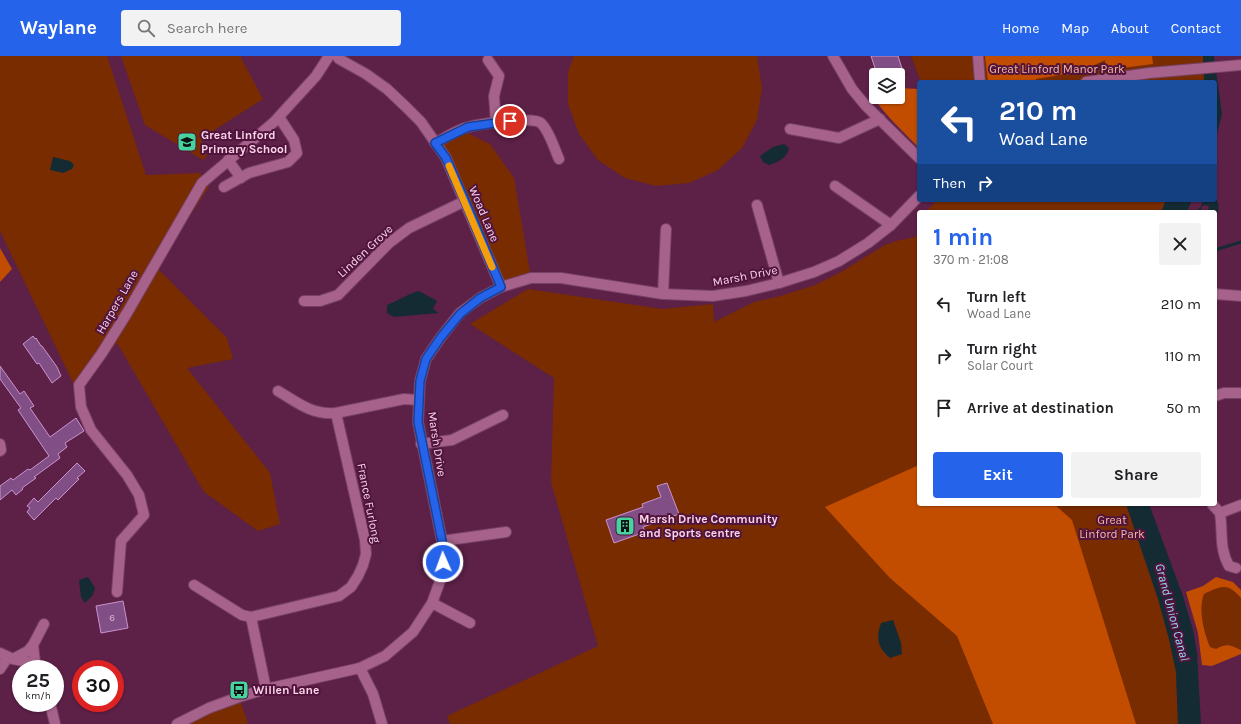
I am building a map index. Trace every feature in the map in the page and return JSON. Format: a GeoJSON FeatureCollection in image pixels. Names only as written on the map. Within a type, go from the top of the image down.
{"type":"FeatureCollection","features":[{"type":"Feature","properties":{"kind":"street","name":"Harpers Lane"},"geometry":{"type":"LineString","coordinates":[[117,592],[121,541],[144,515],[139,495],[127,475],[91,430],[81,407],[79,385],[102,353],[127,313],[202,182],[279,117],[316,76],[329,56]]}},
{"type":"Feature","properties":{"kind":"street","name":"Woad Lane"},"geometry":{"type":"LineString","coordinates":[[336,56],[339,60],[366,74],[401,102],[421,122],[446,158],[501,287]]}},
{"type":"Feature","properties":{"kind":"street"},"geometry":{"type":"LineString","coordinates":[[833,56],[852,89],[866,106],[917,156]]}},
{"type":"Feature","properties":{"kind":"street"},"geometry":{"type":"LineString","coordinates":[[978,56],[980,80]]}},
{"type":"Feature","properties":{"kind":"street"},"geometry":{"type":"LineString","coordinates":[[488,60],[499,76],[494,96],[496,123]]}},
{"type":"Feature","properties":{"kind":"street"},"geometry":{"type":"LineString","coordinates":[[1100,80],[1149,73],[1241,65]]}},
{"type":"Feature","properties":{"kind":"street"},"geometry":{"type":"LineString","coordinates":[[224,187],[249,173],[288,162],[297,153],[294,140],[279,117]]}},
{"type":"Feature","properties":{"kind":"street"},"geometry":{"type":"LineString","coordinates":[[435,143],[468,127],[534,119],[541,122],[559,159]]}},
{"type":"Feature","properties":{"kind":"street"},"geometry":{"type":"LineString","coordinates":[[790,128],[839,138],[880,119]]}},
{"type":"Feature","properties":{"kind":"street"},"geometry":{"type":"LineString","coordinates":[[228,160],[241,178]]}},
{"type":"Feature","properties":{"kind":"street"},"geometry":{"type":"LineString","coordinates":[[835,186],[891,225]]}},
{"type":"Feature","properties":{"kind":"street","name":"Marsh Drive"},"geometry":{"type":"LineString","coordinates":[[181,723],[209,708],[239,697],[266,689],[360,668],[385,656],[413,632],[432,603],[440,581],[443,562],[442,541],[418,422],[420,381],[426,359],[441,337],[460,314],[480,298],[501,287],[531,278],[561,278],[663,294],[713,296],[746,291],[814,272],[839,261],[868,243],[891,225],[917,198]]}},
{"type":"Feature","properties":{"kind":"street","name":"Linden Grove"},"geometry":{"type":"LineString","coordinates":[[304,301],[320,302],[338,295],[389,243],[409,228],[465,201]]}},
{"type":"Feature","properties":{"kind":"street"},"geometry":{"type":"LineString","coordinates":[[757,205],[779,283]]}},
{"type":"Feature","properties":{"kind":"street"},"geometry":{"type":"LineString","coordinates":[[663,294],[666,229]]}},
{"type":"Feature","properties":{"kind":"street"},"geometry":{"type":"LineString","coordinates":[[1217,294],[1241,296]]}},
{"type":"Feature","properties":{"kind":"street"},"geometry":{"type":"LineString","coordinates":[[278,391],[311,410],[325,414],[404,399],[418,400]]}},
{"type":"Feature","properties":{"kind":"street"},"geometry":{"type":"LineString","coordinates":[[1217,395],[1224,393],[1241,393]]}},
{"type":"Feature","properties":{"kind":"street","name":"France Furlong"},"geometry":{"type":"LineString","coordinates":[[252,617],[338,596],[351,587],[363,565],[366,554],[365,540],[336,413]]}},
{"type":"Feature","properties":{"kind":"street"},"geometry":{"type":"LineString","coordinates":[[422,444],[452,440],[503,415]]}},
{"type":"Feature","properties":{"kind":"street"},"geometry":{"type":"LineString","coordinates":[[0,444],[0,451]]}},
{"type":"Feature","properties":{"kind":"street"},"geometry":{"type":"LineString","coordinates":[[1220,513],[1241,505]]}},
{"type":"Feature","properties":{"kind":"street"},"geometry":{"type":"LineString","coordinates":[[1214,506],[1220,513],[1223,556],[1229,566],[1236,568]]}},
{"type":"Feature","properties":{"kind":"street"},"geometry":{"type":"LineString","coordinates":[[442,541],[506,532]]}},
{"type":"Feature","properties":{"kind":"street"},"geometry":{"type":"LineString","coordinates":[[194,585],[242,615],[252,617],[266,689]]}},
{"type":"Feature","properties":{"kind":"street"},"geometry":{"type":"LineString","coordinates":[[432,603],[470,624]]}},
{"type":"Feature","properties":{"kind":"street"},"geometry":{"type":"LineString","coordinates":[[0,669],[7,656],[28,651],[33,645],[44,624]]}},
{"type":"Feature","properties":{"kind":"street"},"geometry":{"type":"LineString","coordinates":[[33,645],[35,660]]}},
{"type":"Feature","properties":{"kind":"street"},"geometry":{"type":"LineString","coordinates":[[7,656],[20,660]]}},
{"type":"Feature","properties":{"kind":"street"},"geometry":{"type":"LineString","coordinates":[[360,668],[372,694],[382,724]]}},
{"type":"Feature","properties":{"kind":"street"},"geometry":{"type":"LineString","coordinates":[[52,712],[55,724]]}},
{"type":"Feature","properties":{"kind":"green space"},"geometry":{"type":"Polygon","coordinates":[[[0,56],[107,56],[146,175],[200,173],[209,187],[156,267],[227,338],[233,359],[187,368],[270,473],[280,524],[258,531],[204,492],[117,343],[76,389],[0,231],[0,56]]]}},
{"type":"Feature","properties":{"kind":"green space","name":"Great Linford Primary School"},"geometry":{"type":"Polygon","coordinates":[[[121,56],[240,56],[263,99],[202,138],[202,147],[207,156],[203,160],[145,125],[121,56]]]}},
{"type":"Feature","properties":{"kind":"green space"},"geometry":{"type":"Polygon","coordinates":[[[574,56],[757,56],[762,88],[757,120],[742,148],[718,170],[689,183],[656,186],[625,178],[598,160],[579,134],[568,104],[568,72],[574,56]]]}},
{"type":"Feature","properties":{"kind":"green space","name":"Great Linford Manor Park"},"geometry":{"type":"Polygon","coordinates":[[[911,56],[1203,56],[1204,80],[920,80],[911,56]]]}},
{"type":"Feature","properties":{"kind":"green space"},"geometry":{"type":"Polygon","coordinates":[[[985,56],[1152,56],[1153,64],[1106,70],[1105,60],[1080,70],[1036,80],[988,80],[985,56]]]}},
{"type":"Feature","properties":{"kind":"green space"},"geometry":{"type":"Polygon","coordinates":[[[905,88],[917,89],[917,146],[890,119],[878,104],[905,104],[905,88]]]}},
{"type":"Feature","properties":{"kind":"green space"},"geometry":{"type":"Polygon","coordinates":[[[461,130],[490,144],[514,178],[531,278],[501,287],[435,143],[461,130]]]}},
{"type":"Feature","properties":{"kind":"green space"},"geometry":{"type":"Polygon","coordinates":[[[935,202],[1165,202],[1162,210],[927,210],[935,202]]]}},
{"type":"Feature","properties":{"kind":"green space","name":"Great Linford Park"},"geometry":{"type":"Polygon","coordinates":[[[917,234],[917,506],[1127,506],[1158,599],[1169,639],[1176,672],[1178,724],[450,724],[447,716],[598,646],[551,482],[554,378],[470,324],[528,289],[662,309],[713,304],[714,322],[754,302],[781,296],[815,285],[841,272],[885,245],[915,237],[917,234]]]}},
{"type":"Feature","properties":{"kind":"green space"},"geometry":{"type":"Polygon","coordinates":[[[0,248],[12,269],[0,282],[0,248]]]}},
{"type":"Feature","properties":{"kind":"green space"},"geometry":{"type":"Polygon","coordinates":[[[917,466],[917,506],[1056,506],[1072,520],[1136,724],[993,724],[957,636],[890,578],[825,507],[917,466]]]}},
{"type":"Feature","properties":{"kind":"green space"},"geometry":{"type":"Polygon","coordinates":[[[1216,577],[1233,582],[1241,590],[1241,598],[1232,590],[1224,587],[1204,594],[1202,600],[1202,614],[1208,641],[1210,647],[1216,649],[1226,645],[1231,646],[1241,650],[1241,654],[1212,666],[1202,665],[1198,633],[1186,592],[1203,586],[1216,577]]]}},
{"type":"Feature","properties":{"kind":"green space"},"geometry":{"type":"Polygon","coordinates":[[[1221,586],[1231,588],[1241,598],[1241,650],[1228,645],[1216,649],[1210,647],[1206,635],[1202,621],[1202,600],[1204,594],[1221,586]]]}},
{"type":"Feature","properties":{"kind":"green space"},"geometry":{"type":"Polygon","coordinates":[[[239,697],[248,724],[177,724],[239,697]]]}},
{"type":"Feature","properties":{"kind":"water"},"geometry":{"type":"Polygon","coordinates":[[[1203,56],[1214,56],[1222,114],[1217,134],[1217,80],[1204,80],[1203,56]]]}},
{"type":"Feature","properties":{"kind":"water"},"geometry":{"type":"Polygon","coordinates":[[[784,144],[789,148],[784,157],[769,165],[763,162],[760,156],[773,147],[784,144]]]}},
{"type":"Feature","properties":{"kind":"water"},"geometry":{"type":"Polygon","coordinates":[[[53,157],[70,161],[74,165],[72,169],[63,173],[50,170],[53,157]]]}},
{"type":"Feature","properties":{"kind":"water"},"geometry":{"type":"Polygon","coordinates":[[[1217,200],[1219,208],[1217,216],[1217,210],[1208,210],[1209,206],[1204,205],[1200,209],[1202,202],[1217,202],[1217,200]]]}},
{"type":"Feature","properties":{"kind":"water"},"geometry":{"type":"Polygon","coordinates":[[[1165,202],[1191,202],[1188,210],[1162,210],[1165,202]]]}},
{"type":"Feature","properties":{"kind":"water"},"geometry":{"type":"Polygon","coordinates":[[[419,291],[437,301],[433,309],[439,313],[394,317],[387,313],[387,305],[419,291]]]}},
{"type":"Feature","properties":{"kind":"water","name":"Grand Union Canal"},"geometry":{"type":"Polygon","coordinates":[[[1127,506],[1150,506],[1183,596],[1193,630],[1197,653],[1201,724],[1178,724],[1176,672],[1158,599],[1127,506]]]}},
{"type":"Feature","properties":{"kind":"water"},"geometry":{"type":"Polygon","coordinates":[[[88,577],[95,588],[93,595],[85,603],[81,597],[79,580],[88,577]]]}},
{"type":"Feature","properties":{"kind":"water"},"geometry":{"type":"Polygon","coordinates":[[[893,620],[901,643],[902,654],[890,658],[880,646],[878,633],[881,623],[893,620]]]}},
{"type":"Feature","properties":{"kind":"building"},"geometry":{"type":"Polygon","coordinates":[[[871,56],[898,56],[902,68],[875,68],[871,56]]]}},
{"type":"Feature","properties":{"kind":"building"},"geometry":{"type":"Polygon","coordinates":[[[33,336],[57,367],[61,376],[52,383],[39,363],[37,364],[23,344],[33,336]]]}},
{"type":"Feature","properties":{"kind":"building"},"geometry":{"type":"Polygon","coordinates":[[[0,366],[20,394],[24,391],[34,406],[30,408],[50,437],[76,418],[84,431],[65,443],[67,447],[58,454],[60,458],[34,477],[36,478],[22,488],[23,489],[16,495],[12,490],[0,500],[0,486],[11,478],[13,480],[28,469],[30,470],[49,456],[18,410],[21,408],[0,379],[0,366]]]}},
{"type":"Feature","properties":{"kind":"building"},"geometry":{"type":"Polygon","coordinates":[[[77,463],[85,471],[77,478],[79,479],[58,500],[56,498],[34,520],[27,512],[30,508],[27,506],[34,498],[38,502],[77,463]]]}},
{"type":"Feature","properties":{"kind":"building"},"geometry":{"type":"Polygon","coordinates":[[[667,483],[679,514],[643,527],[645,532],[614,543],[606,520],[643,507],[642,504],[661,497],[657,486],[667,483]]]}},
{"type":"Feature","properties":{"kind":"building"},"geometry":{"type":"Polygon","coordinates":[[[123,601],[128,628],[101,633],[96,606],[123,601]]]}},
{"type":"Feature","properties":{"kind":"waterway"},"geometry":{"type":"LineString","coordinates":[[1217,249],[1241,242]]}},
{"type":"Feature","properties":{"kind":"slow traffic"},"geometry":{"type":"LineString","coordinates":[[449,166],[492,267]]}},
{"type":"Feature","properties":{"kind":"place","name":"Great Linford Primary School"},"geometry":{"type":"Point","coordinates":[187,142]}},
{"type":"Feature","properties":{"kind":"place","name":"Marsh Drive Community and Sports centre"},"geometry":{"type":"Point","coordinates":[625,526]}},
{"type":"Feature","properties":{"kind":"place","name":"Willen Lane"},"geometry":{"type":"Point","coordinates":[239,690]}},
{"type":"Feature","properties":{"kind":"route"},"geometry":{"type":"LineString","coordinates":[[443,562],[442,541],[418,422],[420,381],[426,359],[441,337],[460,314],[480,298],[501,287],[446,158],[435,143],[468,127],[510,121]]}}]}
